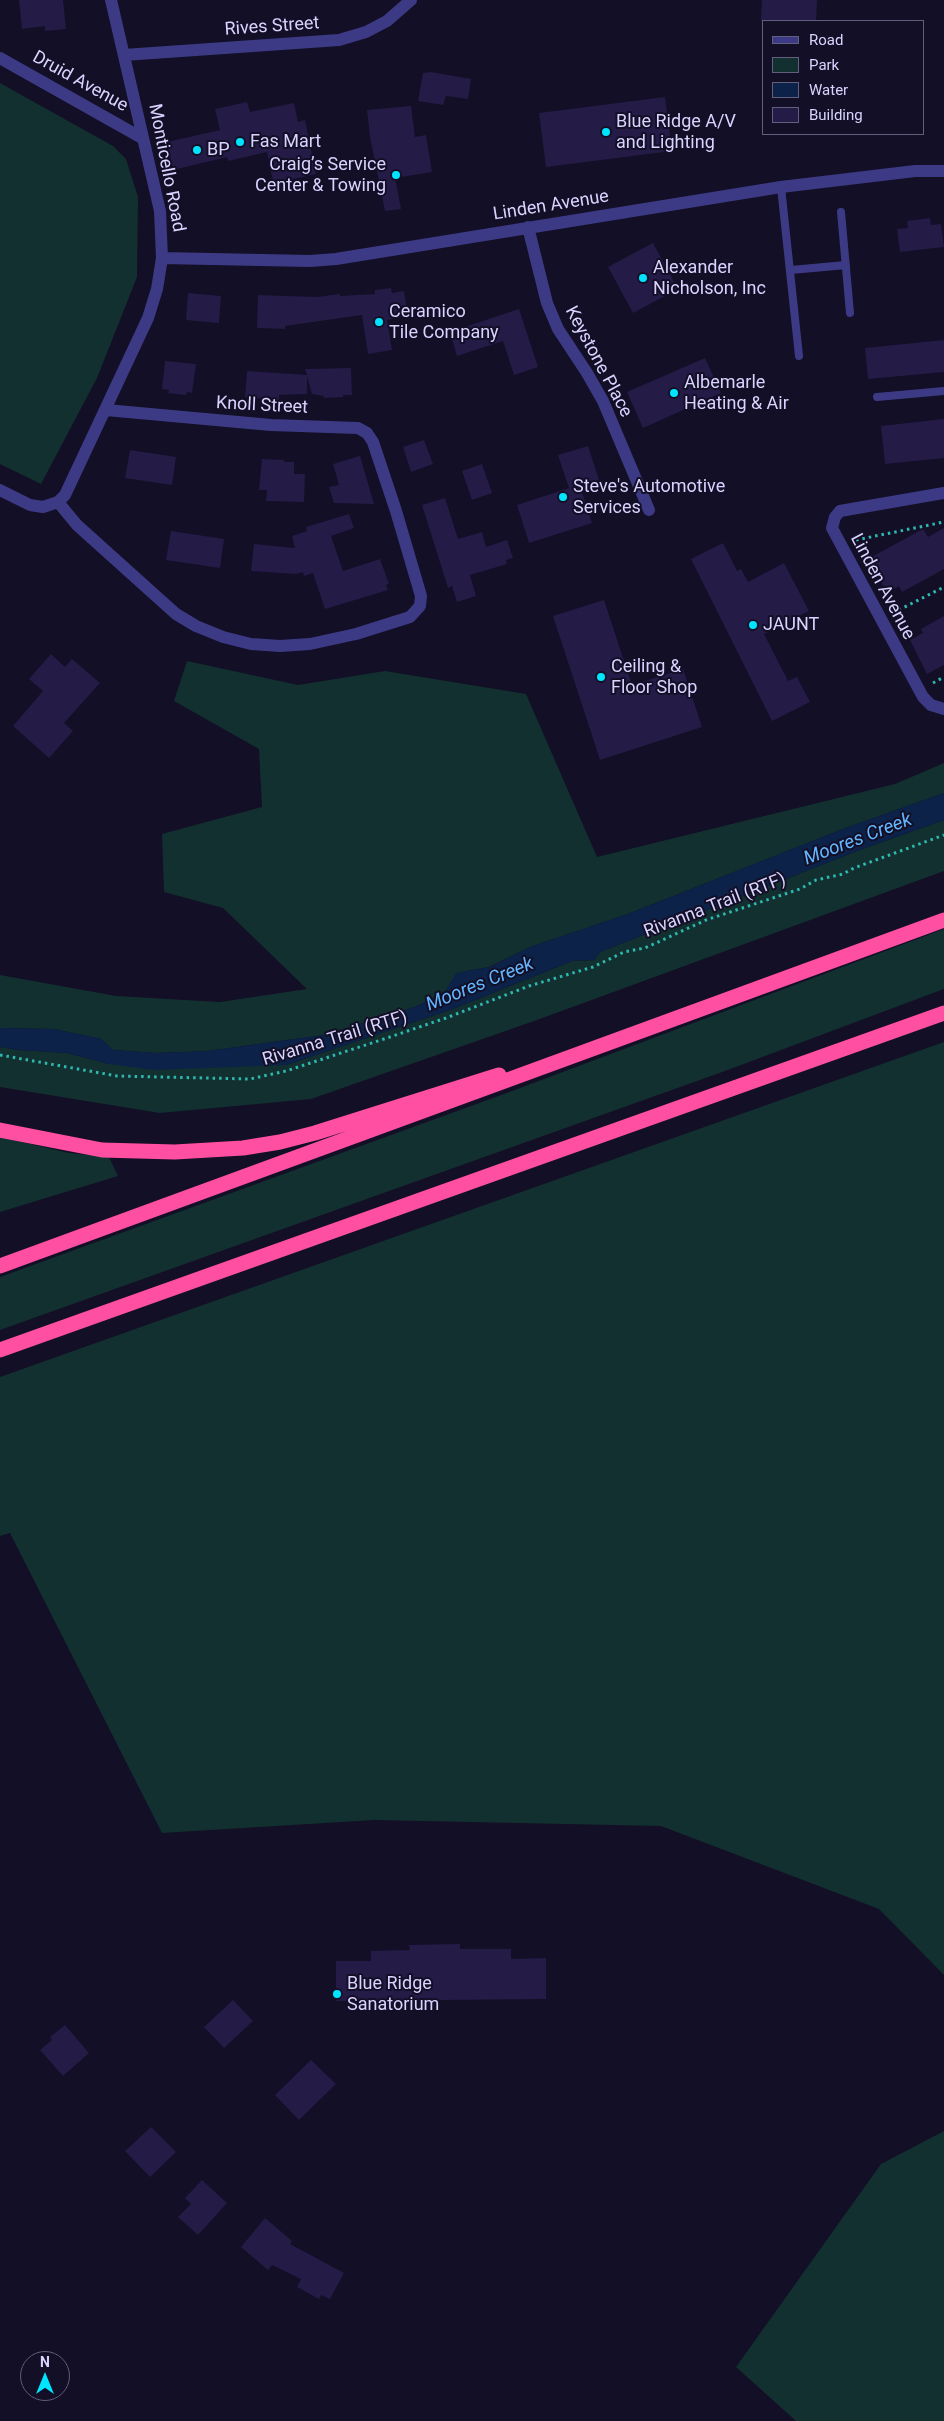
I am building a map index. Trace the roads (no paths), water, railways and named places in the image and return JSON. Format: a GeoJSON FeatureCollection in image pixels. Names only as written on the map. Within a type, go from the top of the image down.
{"type":"FeatureCollection","features":[{"type":"Feature","properties":{"kind":"highway"},"geometry":{"type":"LineString","coordinates":[[0,1266],[616,1042],[944,920]]}},
{"type":"Feature","properties":{"kind":"highway"},"geometry":{"type":"LineString","coordinates":[[0,1350],[944,1013]]}},
{"type":"Feature","properties":{"kind":"highway"},"geometry":{"type":"LineString","coordinates":[[0,1130],[74,1146],[118,1151],[205,1152],[243,1148],[280,1142],[315,1133],[442,1091],[616,1042]]}},
{"type":"Feature","properties":{"kind":"street","name":"Monticello Road"},"geometry":{"type":"LineString","coordinates":[[58,502],[65,496],[148,318],[158,289],[162,258],[160,211],[111,0]]}},
{"type":"Feature","properties":{"kind":"street","name":"Rives Street"},"geometry":{"type":"LineString","coordinates":[[124,55],[339,40],[366,32],[387,21],[411,0]]}},
{"type":"Feature","properties":{"kind":"street","name":"Druid Avenue"},"geometry":{"type":"LineString","coordinates":[[0,58],[142,138]]}},
{"type":"Feature","properties":{"kind":"street","name":"Linden Avenue"},"geometry":{"type":"LineString","coordinates":[[162,258],[328,260],[781,186],[915,171],[944,171]]}},
{"type":"Feature","properties":{"kind":"street","name":"Keystone Place"},"geometry":{"type":"LineString","coordinates":[[528,227],[547,303],[558,329],[603,401],[649,510]]}},
{"type":"Feature","properties":{"kind":"street","name":"Knoll Street"},"geometry":{"type":"LineString","coordinates":[[58,502],[76,525],[176,614],[196,626],[222,637],[251,644],[280,646],[310,644],[356,634],[398,620],[414,614],[420,606],[421,596],[373,442],[367,433],[358,428],[262,424],[106,410]]}},
{"type":"Feature","properties":{"kind":"street"},"geometry":{"type":"LineString","coordinates":[[0,490],[30,506],[43,507],[58,502]]}},
{"type":"Feature","properties":{"kind":"street","name":"Linden Avenue"},"geometry":{"type":"LineString","coordinates":[[944,493],[840,511],[835,517],[832,528],[923,697],[931,705],[944,709]]}},
{"type":"Feature","properties":{"kind":"lane"},"geometry":{"type":"LineString","coordinates":[[781,186],[799,356]]}},
{"type":"Feature","properties":{"kind":"lane"},"geometry":{"type":"LineString","coordinates":[[841,212],[850,314]]}},
{"type":"Feature","properties":{"kind":"lane"},"geometry":{"type":"LineString","coordinates":[[790,270],[846,265]]}},
{"type":"Feature","properties":{"kind":"lane"},"geometry":{"type":"LineString","coordinates":[[877,397],[944,391]]}},
{"type":"Feature","properties":{"kind":"water","name":"Moores Creek"},"geometry":{"type":"Polygon","coordinates":[[[944,793],[944,820],[857,851],[600,952],[594,960],[572,961],[453,1009],[286,1065],[154,1070],[109,1064],[68,1053],[0,1047],[0,1028],[54,1029],[101,1039],[113,1050],[157,1053],[208,1051],[324,1035],[415,1007],[445,992],[456,973],[490,967],[530,947],[628,914],[843,829],[944,793]]]}},
{"type":"Feature","properties":{"kind":"place","name":"Blue Ridge A/V and Lighting"},"geometry":{"type":"Point","coordinates":[606,132]}},
{"type":"Feature","properties":{"kind":"place","name":"Fas Mart"},"geometry":{"type":"Point","coordinates":[240,142]}},
{"type":"Feature","properties":{"kind":"place","name":"BP"},"geometry":{"type":"Point","coordinates":[197,150]}},
{"type":"Feature","properties":{"kind":"place","name":"Craig’s Service Center & Towing"},"geometry":{"type":"Point","coordinates":[396,175]}},
{"type":"Feature","properties":{"kind":"place","name":"Alexander Nicholson, Inc"},"geometry":{"type":"Point","coordinates":[643,278]}},
{"type":"Feature","properties":{"kind":"place","name":"Ceramico Tile Company"},"geometry":{"type":"Point","coordinates":[379,322]}},
{"type":"Feature","properties":{"kind":"place","name":"Albemarle Heating & Air"},"geometry":{"type":"Point","coordinates":[674,393]}},
{"type":"Feature","properties":{"kind":"place","name":"Steve's Automotive Services"},"geometry":{"type":"Point","coordinates":[563,497]}},
{"type":"Feature","properties":{"kind":"place","name":"JAUNT"},"geometry":{"type":"Point","coordinates":[753,625]}},
{"type":"Feature","properties":{"kind":"place","name":"Ceiling & Floor Shop"},"geometry":{"type":"Point","coordinates":[601,677]}},
{"type":"Feature","properties":{"kind":"place","name":"Blue Ridge Sanatorium"},"geometry":{"type":"Point","coordinates":[337,1994]}}]}
